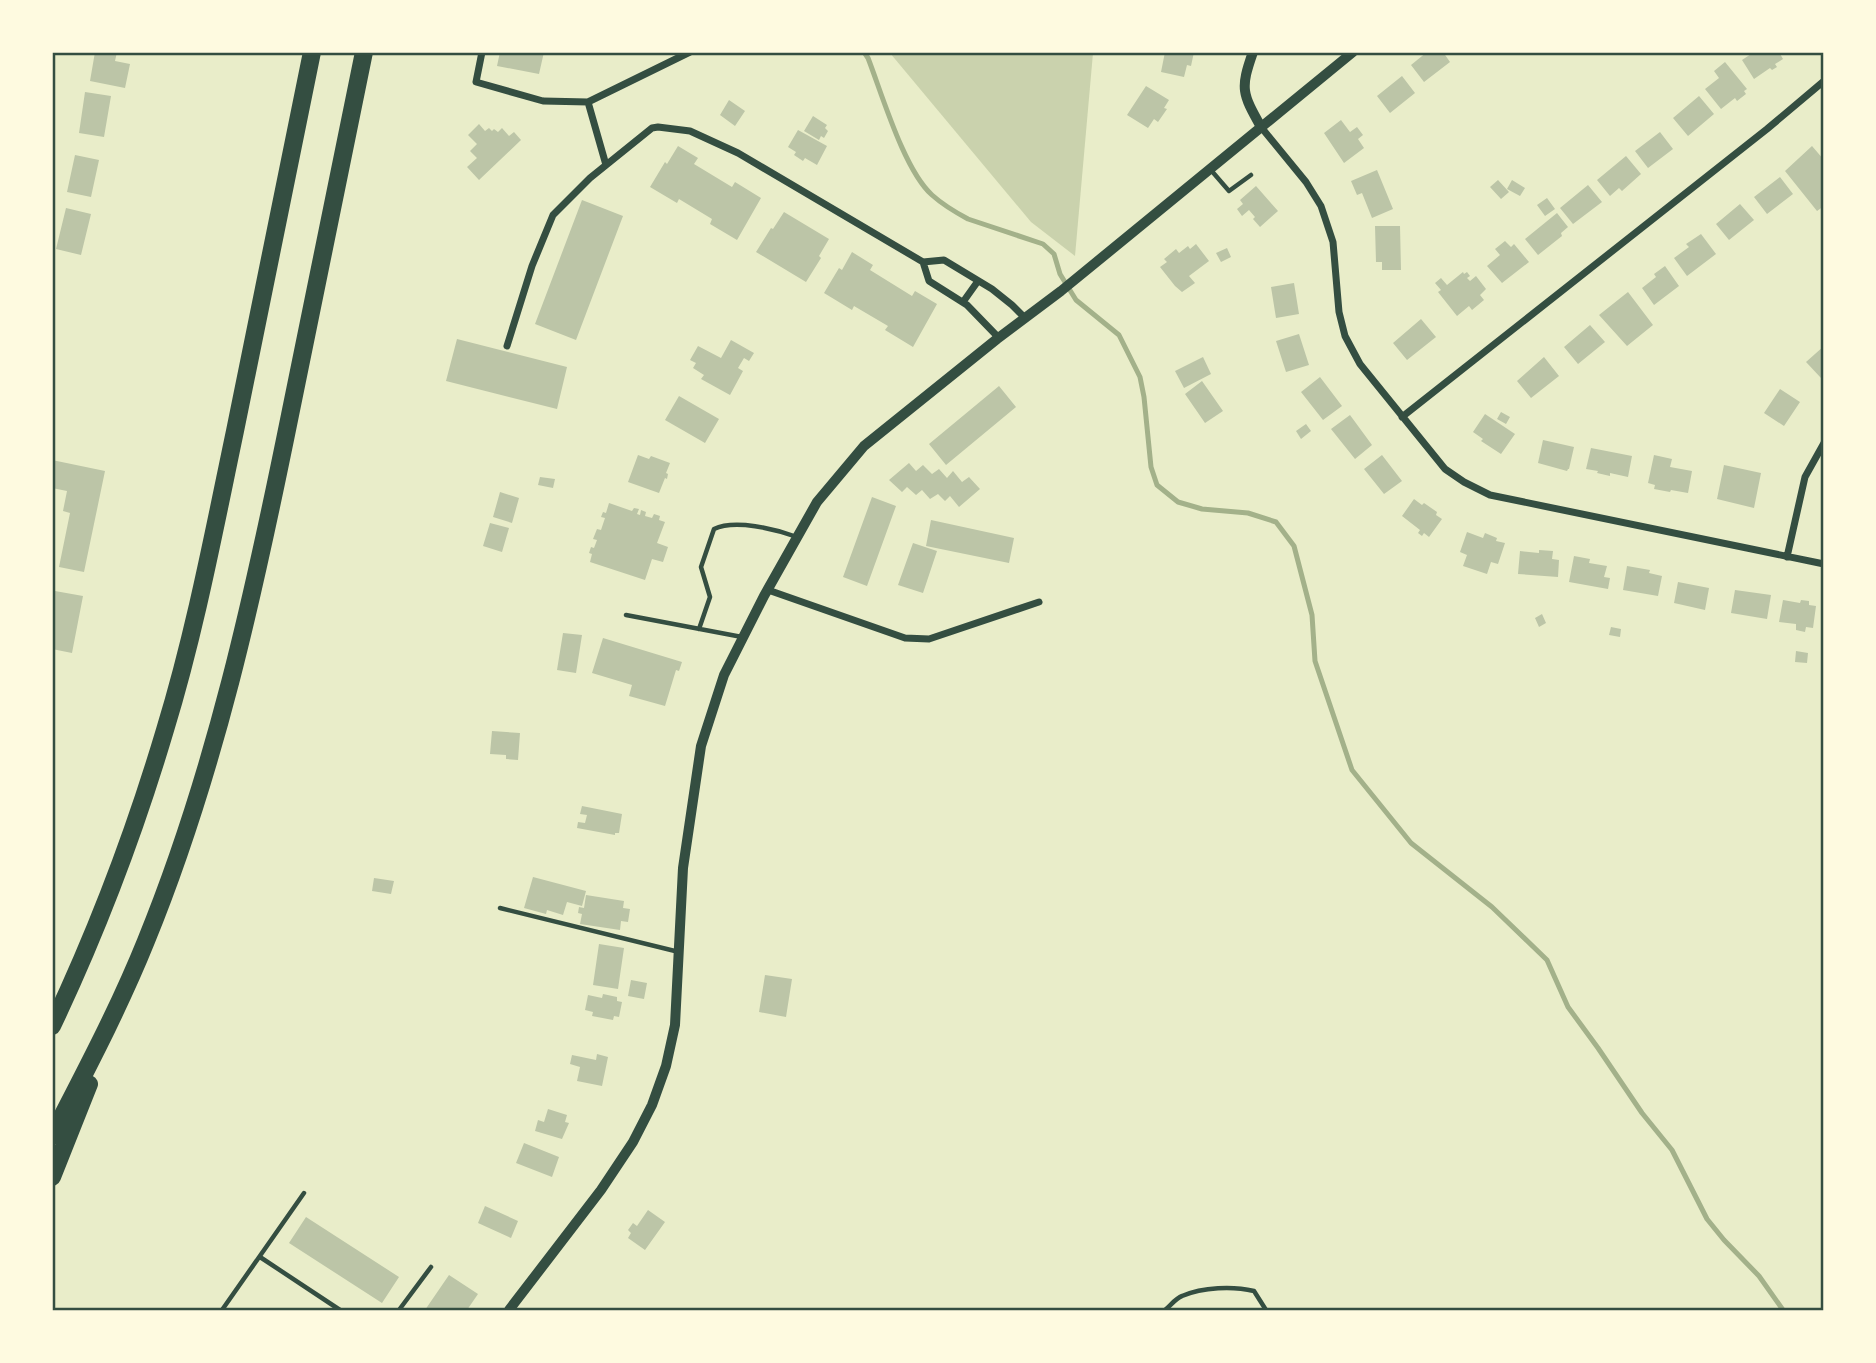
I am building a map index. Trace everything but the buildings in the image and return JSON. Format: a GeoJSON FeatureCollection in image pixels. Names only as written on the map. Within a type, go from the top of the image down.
{"type":"FeatureCollection","features":[{"type":"Feature","properties":{"kind":"highway"},"geometry":{"type":"LineString","coordinates":[[52,1026],[124,855],[166,730],[191,636],[312,52]]}},
{"type":"Feature","properties":{"kind":"highway"},"geometry":{"type":"LineString","coordinates":[[52,1177],[174,863],[231,680],[272,504],[364,52]]}},
{"type":"Feature","properties":{"kind":"highway"},"geometry":{"type":"LineString","coordinates":[[52,1136],[117,1009]]}},
{"type":"Feature","properties":{"kind":"street"},"geometry":{"type":"LineString","coordinates":[[482,52],[476,82],[543,101],[588,102],[690,52]]}},
{"type":"Feature","properties":{"kind":"street"},"geometry":{"type":"LineString","coordinates":[[1253,52],[1245,77],[1247,102],[1261,127],[1306,182],[1321,206],[1333,242],[1339,312],[1345,336],[1360,364],[1446,469],[1490,495],[1824,564]]}},
{"type":"Feature","properties":{"kind":"street"},"geometry":{"type":"LineString","coordinates":[[509,1311],[601,1191],[633,1142],[652,1105],[666,1066],[675,1025],[683,869],[701,746],[724,675],[817,502],[864,446],[1061,291],[1353,52]]}},
{"type":"Feature","properties":{"kind":"street"},"geometry":{"type":"LineString","coordinates":[[1402,417],[1824,81]]}},
{"type":"Feature","properties":{"kind":"street"},"geometry":{"type":"LineString","coordinates":[[588,102],[606,164]]}},
{"type":"Feature","properties":{"kind":"street"},"geometry":{"type":"LineString","coordinates":[[507,346],[532,266],[553,215],[606,164],[652,128],[658,127],[690,131],[738,153],[923,262],[944,260],[1012,305],[1025,318]]}},
{"type":"Feature","properties":{"kind":"street"},"geometry":{"type":"LineString","coordinates":[[923,262],[929,281],[963,302],[999,338]]}},
{"type":"Feature","properties":{"kind":"street"},"geometry":{"type":"LineString","coordinates":[[963,302],[978,281]]}},
{"type":"Feature","properties":{"kind":"street"},"geometry":{"type":"LineString","coordinates":[[1787,557],[1805,477],[1824,443]]}},
{"type":"Feature","properties":{"kind":"street"},"geometry":{"type":"LineString","coordinates":[[768,590],[905,638],[929,639],[1040,602]]}},
{"type":"Feature","properties":{"kind":"lane"},"geometry":{"type":"LineString","coordinates":[[1209,168],[1229,191],[1251,175]]}},
{"type":"Feature","properties":{"kind":"lane"},"geometry":{"type":"LineString","coordinates":[[699,629],[710,597],[701,567],[714,529],[722,525],[736,525],[780,531],[798,537]]}},
{"type":"Feature","properties":{"kind":"lane"},"geometry":{"type":"LineString","coordinates":[[626,615],[743,638]]}},
{"type":"Feature","properties":{"kind":"lane"},"geometry":{"type":"LineString","coordinates":[[500,908],[678,952]]}},
{"type":"Feature","properties":{"kind":"lane"},"geometry":{"type":"LineString","coordinates":[[222,1311],[304,1193]]}},
{"type":"Feature","properties":{"kind":"lane"},"geometry":{"type":"LineString","coordinates":[[260,1256],[340,1311]]}},
{"type":"Feature","properties":{"kind":"lane"},"geometry":{"type":"LineString","coordinates":[[399,1311],[431,1267]]}},
{"type":"Feature","properties":{"kind":"lane"},"geometry":{"type":"LineString","coordinates":[[1165,1311],[1180,1296],[1217,1288],[1239,1287],[1254,1291],[1266,1311]]}},
{"type":"Feature","properties":{"kind":"green space"},"geometry":{"type":"Polygon","coordinates":[[[890,53],[1093,53],[1075,256],[1031,222],[890,53]]]}},
{"type":"Feature","properties":{"kind":"waterway"},"geometry":{"type":"LineString","coordinates":[[864,52],[903,150],[912,168],[932,195],[968,219],[1043,244],[1054,254],[1060,274],[1076,300],[1119,335],[1140,377],[1151,467],[1157,485],[1178,502],[1202,509],[1248,513],[1276,522],[1294,546],[1312,615],[1315,661],[1352,770],[1411,843],[1492,907],[1547,960],[1568,1007],[1642,1113],[1672,1150],[1707,1219],[1759,1276],[1783,1310]]}}]}
